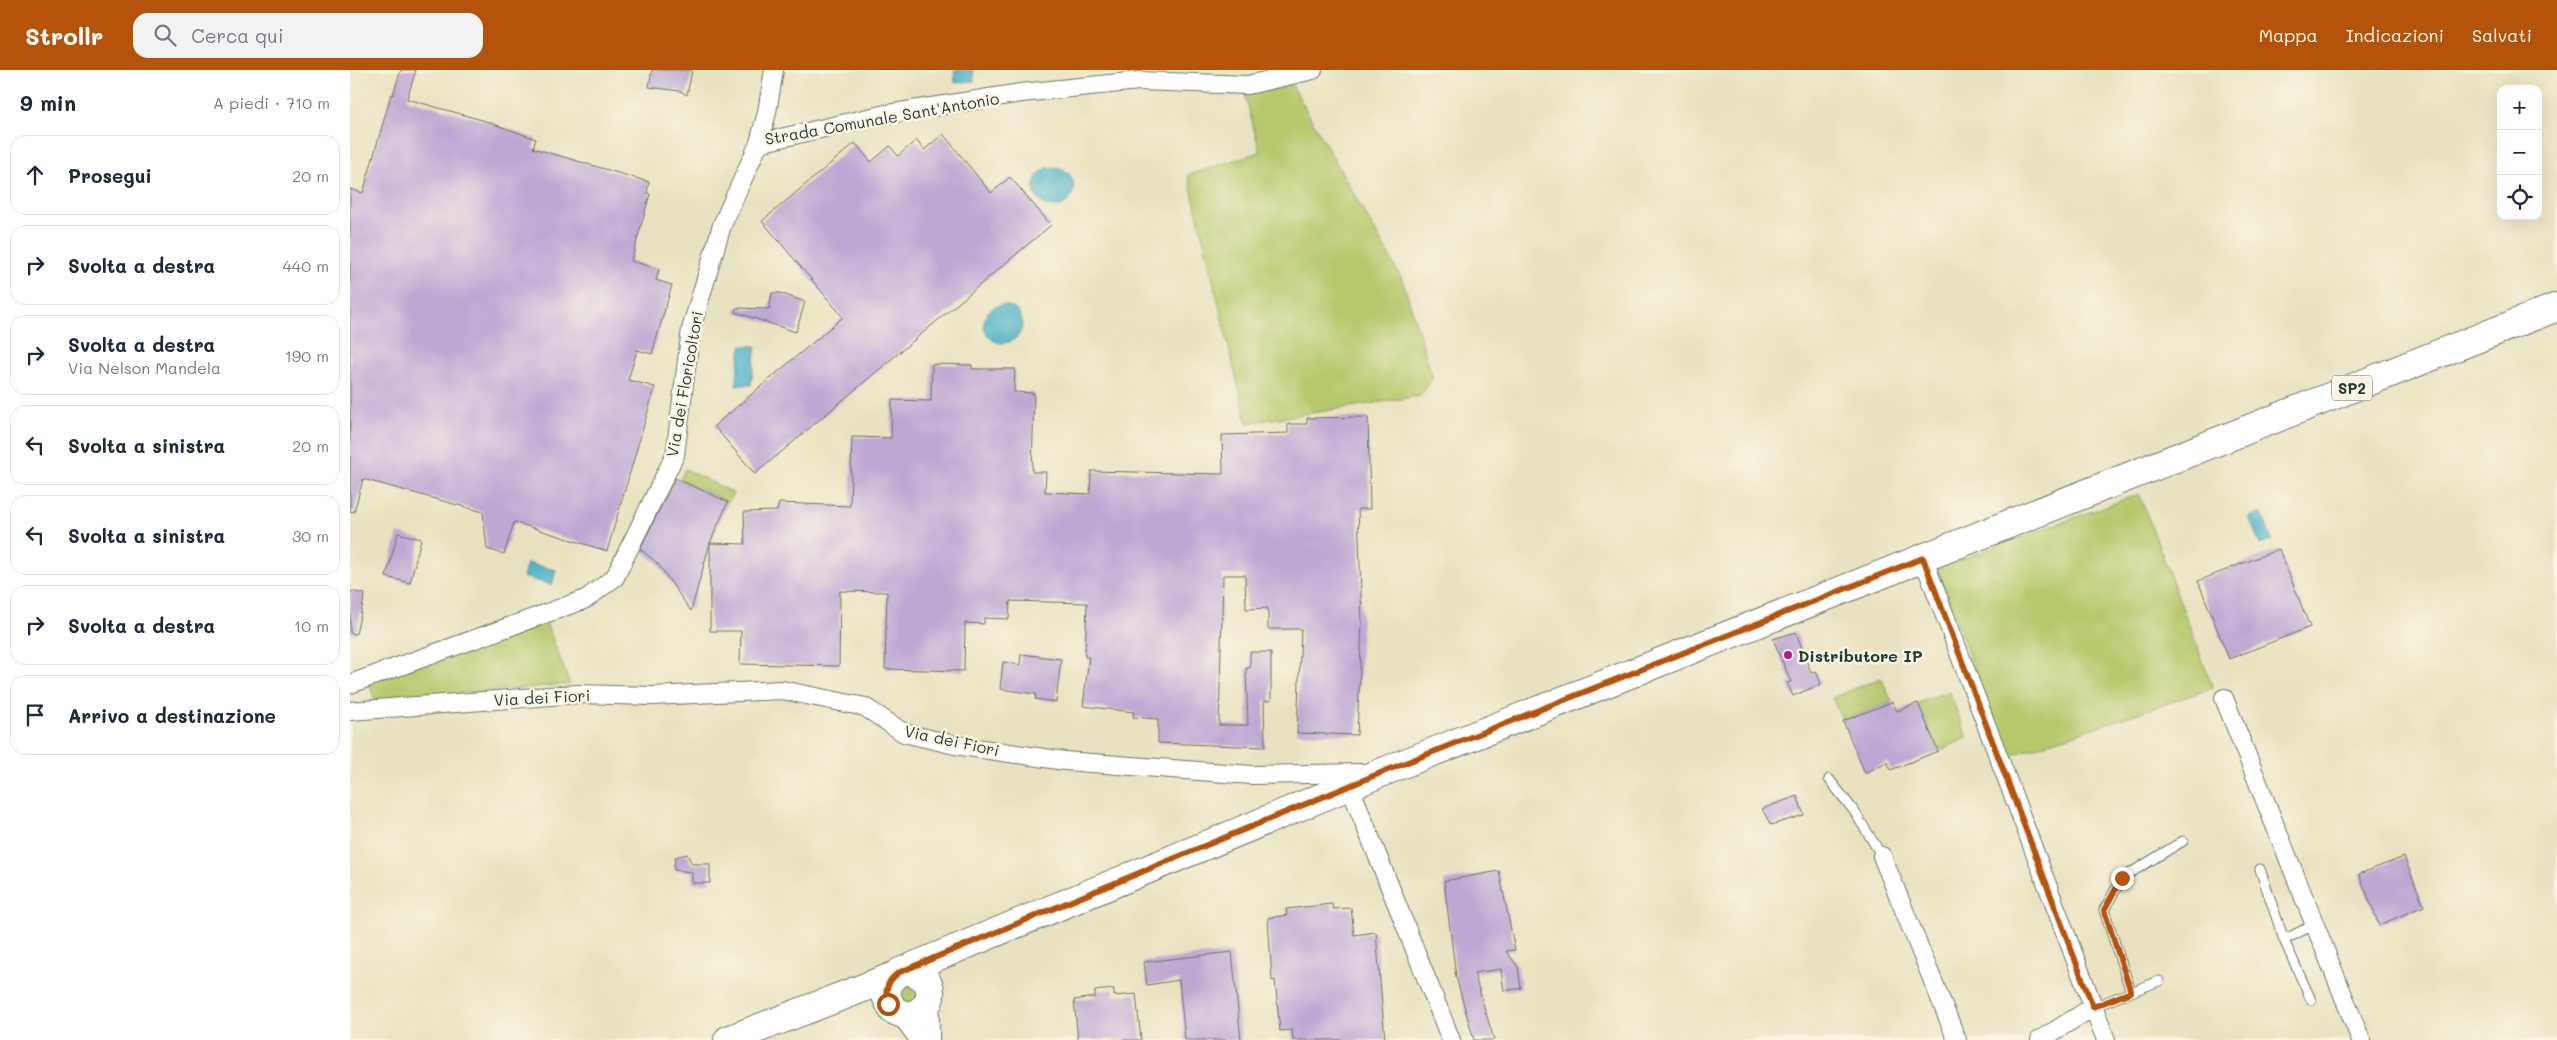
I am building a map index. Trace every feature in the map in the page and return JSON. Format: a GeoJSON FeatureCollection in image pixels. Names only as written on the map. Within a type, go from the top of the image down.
{"type":"FeatureCollection","features":[{"type":"Feature","properties":{"kind":"main road","name":"SP2"},"geometry":{"type":"LineString","coordinates":[[728,1040],[840,996],[915,983],[962,947],[1350,786],[2557,307]]}},
{"type":"Feature","properties":{"kind":"main road"},"geometry":{"type":"LineString","coordinates":[[840,996],[915,1015],[927,1006],[915,983],[886,989],[894,1009]]}},
{"type":"Feature","properties":{"kind":"street","name":"Strada Comunale Sant'Antonio"},"geometry":{"type":"LineString","coordinates":[[774,70],[759,143],[881,115],[1021,93],[1139,82],[1248,85],[1313,70]]}},
{"type":"Feature","properties":{"kind":"street","name":"Via dei Floricoltori"},"geometry":{"type":"LineString","coordinates":[[350,684],[586,599],[615,577],[675,455],[691,328],[722,225],[759,143]]}},
{"type":"Feature","properties":{"kind":"street"},"geometry":{"type":"LineString","coordinates":[[1923,558],[2106,1040]]}},
{"type":"Feature","properties":{"kind":"street","name":"Via dei Fiori"},"geometry":{"type":"LineString","coordinates":[[350,711],[577,694],[652,696],[782,690],[865,707],[904,733],[954,744],[1065,761],[1252,775],[1382,773]]}},
{"type":"Feature","properties":{"kind":"street"},"geometry":{"type":"LineString","coordinates":[[2224,698],[2361,1040]]}},
{"type":"Feature","properties":{"kind":"street"},"geometry":{"type":"LineString","coordinates":[[1350,786],[1451,1040]]}},
{"type":"Feature","properties":{"kind":"street"},"geometry":{"type":"LineString","coordinates":[[1882,856],[1957,1040]]}},
{"type":"Feature","properties":{"kind":"street"},"geometry":{"type":"LineString","coordinates":[[915,983],[930,1040]]}},
{"type":"Feature","properties":{"kind":"street"},"geometry":{"type":"LineString","coordinates":[[2040,1040],[2093,1007]]}},
{"type":"Feature","properties":{"kind":"street"},"geometry":{"type":"LineString","coordinates":[[894,1009],[919,1040]]}},
{"type":"Feature","properties":{"kind":"lane"},"geometry":{"type":"LineString","coordinates":[[1829,779],[1854,811],[1882,856]]}},
{"type":"Feature","properties":{"kind":"lane"},"geometry":{"type":"LineString","coordinates":[[2131,992],[2104,910],[2122,878],[2183,841]]}},
{"type":"Feature","properties":{"kind":"lane"},"geometry":{"type":"LineString","coordinates":[[2260,869],[2284,940],[2311,1000]]}},
{"type":"Feature","properties":{"kind":"lane"},"geometry":{"type":"LineString","coordinates":[[2284,940],[2315,924]]}},
{"type":"Feature","properties":{"kind":"lane"},"geometry":{"type":"LineString","coordinates":[[2093,1007],[2159,981]]}},
{"type":"Feature","properties":{"kind":"green space"},"geometry":{"type":"Polygon","coordinates":[[[1292,85],[1402,279],[1433,378],[1420,396],[1247,423],[1188,175],[1260,152],[1245,95],[1292,85]]]}},
{"type":"Feature","properties":{"kind":"green space"},"geometry":{"type":"Polygon","coordinates":[[[685,469],[733,493],[728,502],[680,480],[685,469]]]}},
{"type":"Feature","properties":{"kind":"green space"},"geometry":{"type":"Polygon","coordinates":[[[2139,494],[2213,688],[2006,757],[1937,568],[2139,494]]]}},
{"type":"Feature","properties":{"kind":"green space"},"geometry":{"type":"Polygon","coordinates":[[[545,620],[570,684],[375,701],[369,683],[545,620]]]}},
{"type":"Feature","properties":{"kind":"green space"},"geometry":{"type":"Polygon","coordinates":[[[1881,678],[1892,702],[1843,721],[1832,698],[1881,678]]]}},
{"type":"Feature","properties":{"kind":"green space"},"geometry":{"type":"Polygon","coordinates":[[[1949,691],[1967,738],[1938,751],[1918,703],[1949,691]]]}},
{"type":"Feature","properties":{"kind":"green space"},"geometry":{"type":"Polygon","coordinates":[[[903,981],[920,989],[911,1010],[893,990],[903,981]]]}},
{"type":"Feature","properties":{"kind":"water"},"geometry":{"type":"Polygon","coordinates":[[[954,70],[973,70],[974,81],[955,83],[954,70]]]}},
{"type":"Feature","properties":{"kind":"water"},"geometry":{"type":"Polygon","coordinates":[[[1054,167],[1068,173],[1074,187],[1068,201],[1054,207],[1040,201],[1034,187],[1040,173],[1054,167]]]}},
{"type":"Feature","properties":{"kind":"water"},"geometry":{"type":"Polygon","coordinates":[[[1003,305],[1016,311],[1022,324],[1016,337],[1003,343],[990,337],[984,324],[990,311],[1003,305]]]}},
{"type":"Feature","properties":{"kind":"water"},"geometry":{"type":"Polygon","coordinates":[[[741,346],[756,346],[751,385],[736,385],[741,346]]]}},
{"type":"Feature","properties":{"kind":"water"},"geometry":{"type":"Polygon","coordinates":[[[2262,513],[2272,540],[2260,545],[2249,517],[2262,513]]]}},
{"type":"Feature","properties":{"kind":"water"},"geometry":{"type":"Polygon","coordinates":[[[527,563],[556,570],[552,585],[523,577],[527,563]]]}},
{"type":"Feature","properties":{"kind":"building"},"geometry":{"type":"Polygon","coordinates":[[[401,70],[416,70],[407,99],[482,120],[536,139],[533,148],[649,182],[647,193],[650,194],[631,261],[659,269],[656,280],[672,285],[652,354],[637,350],[628,380],[655,387],[607,551],[514,522],[504,554],[487,549],[483,512],[363,479],[354,512],[350,511],[350,189],[363,193],[391,95],[393,95],[401,70]]]}},
{"type":"Feature","properties":{"kind":"building"},"geometry":{"type":"Polygon","coordinates":[[[652,70],[692,70],[687,95],[680,91],[649,87],[652,70]]]}},
{"type":"Feature","properties":{"kind":"building"},"geometry":{"type":"Polygon","coordinates":[[[943,134],[991,193],[1010,177],[1051,225],[755,474],[714,426],[843,317],[762,221],[855,143],[871,162],[890,146],[898,156],[916,140],[924,150],[943,134]]]}},
{"type":"Feature","properties":{"kind":"building"},"geometry":{"type":"Polygon","coordinates":[[[772,293],[780,293],[805,302],[796,332],[735,312],[736,308],[769,309],[772,293]]]}},
{"type":"Feature","properties":{"kind":"building"},"geometry":{"type":"Polygon","coordinates":[[[932,364],[972,365],[972,369],[1015,369],[1014,392],[1034,393],[1032,472],[1046,472],[1045,492],[1090,494],[1091,471],[1223,474],[1222,435],[1288,433],[1288,424],[1307,424],[1307,418],[1368,417],[1370,509],[1358,509],[1362,622],[1357,735],[1297,733],[1301,629],[1268,629],[1268,608],[1246,609],[1245,575],[1223,575],[1219,725],[1248,725],[1246,668],[1250,668],[1250,652],[1271,652],[1271,701],[1264,701],[1265,747],[1158,743],[1158,719],[1133,717],[1134,712],[1083,706],[1089,657],[1085,657],[1087,603],[1010,601],[1009,619],[984,618],[984,624],[965,623],[964,671],[885,669],[887,592],[840,591],[839,666],[740,664],[741,631],[710,631],[710,543],[745,544],[744,512],[777,511],[779,503],[850,506],[852,437],[891,438],[892,400],[931,401],[932,364]]]}},
{"type":"Feature","properties":{"kind":"building"},"geometry":{"type":"Polygon","coordinates":[[[675,478],[728,502],[710,543],[691,611],[658,564],[640,549],[675,478]]]}},
{"type":"Feature","properties":{"kind":"building"},"geometry":{"type":"Polygon","coordinates":[[[398,533],[421,539],[410,583],[386,577],[398,533]]]}},
{"type":"Feature","properties":{"kind":"building"},"geometry":{"type":"Polygon","coordinates":[[[2279,549],[2310,627],[2229,659],[2198,581],[2279,549]]]}},
{"type":"Feature","properties":{"kind":"building"},"geometry":{"type":"Polygon","coordinates":[[[350,591],[365,594],[356,634],[350,633],[350,591]]]}},
{"type":"Feature","properties":{"kind":"building"},"geometry":{"type":"Polygon","coordinates":[[[1796,632],[1811,673],[1816,671],[1821,684],[1793,696],[1787,683],[1791,682],[1773,639],[1796,632]]]}},
{"type":"Feature","properties":{"kind":"building"},"geometry":{"type":"Polygon","coordinates":[[[1021,654],[1061,659],[1056,702],[1035,699],[1036,694],[1000,689],[1003,662],[1020,665],[1021,654]]]}},
{"type":"Feature","properties":{"kind":"building"},"geometry":{"type":"Polygon","coordinates":[[[1892,702],[1897,711],[1918,703],[1938,751],[1891,770],[1887,762],[1865,773],[1843,721],[1892,702]]]}},
{"type":"Feature","properties":{"kind":"building"},"geometry":{"type":"Polygon","coordinates":[[[1797,796],[1804,815],[1771,825],[1762,809],[1797,796]]]}},
{"type":"Feature","properties":{"kind":"building"},"geometry":{"type":"Polygon","coordinates":[[[687,854],[692,864],[710,864],[710,883],[692,883],[692,872],[674,870],[675,857],[687,854]]]}},
{"type":"Feature","properties":{"kind":"building"},"geometry":{"type":"Polygon","coordinates":[[[2404,857],[2424,906],[2379,925],[2359,874],[2404,857]]]}},
{"type":"Feature","properties":{"kind":"building"},"geometry":{"type":"Polygon","coordinates":[[[1499,871],[1515,950],[1506,951],[1518,967],[1521,988],[1504,991],[1501,969],[1474,973],[1494,1040],[1474,1040],[1456,977],[1444,881],[1499,871]]]}},
{"type":"Feature","properties":{"kind":"building"},"geometry":{"type":"Polygon","coordinates":[[[1332,904],[1333,909],[1351,908],[1354,935],[1376,932],[1385,1040],[1293,1040],[1292,1030],[1280,1031],[1275,980],[1272,981],[1268,918],[1287,915],[1286,909],[1332,904]]]}},
{"type":"Feature","properties":{"kind":"building"},"geometry":{"type":"Polygon","coordinates":[[[1232,952],[1241,1040],[1185,1040],[1179,980],[1147,985],[1144,962],[1232,952]]]}},
{"type":"Feature","properties":{"kind":"building"},"geometry":{"type":"Polygon","coordinates":[[[1114,989],[1114,996],[1136,994],[1141,1040],[1078,1040],[1074,1000],[1095,997],[1095,991],[1114,989]]]}},
{"type":"Feature","properties":{"kind":"place","name":"Distributore IP"},"geometry":{"type":"Point","coordinates":[1788,655]}},
{"type":"Feature","properties":{"kind":"route"},"geometry":{"type":"LineString","coordinates":[[888,1004],[886,989],[889,982],[900,972],[907,971],[1395,767],[1923,558],[2093,1007],[2131,992],[2104,910],[2122,878]]}}]}
